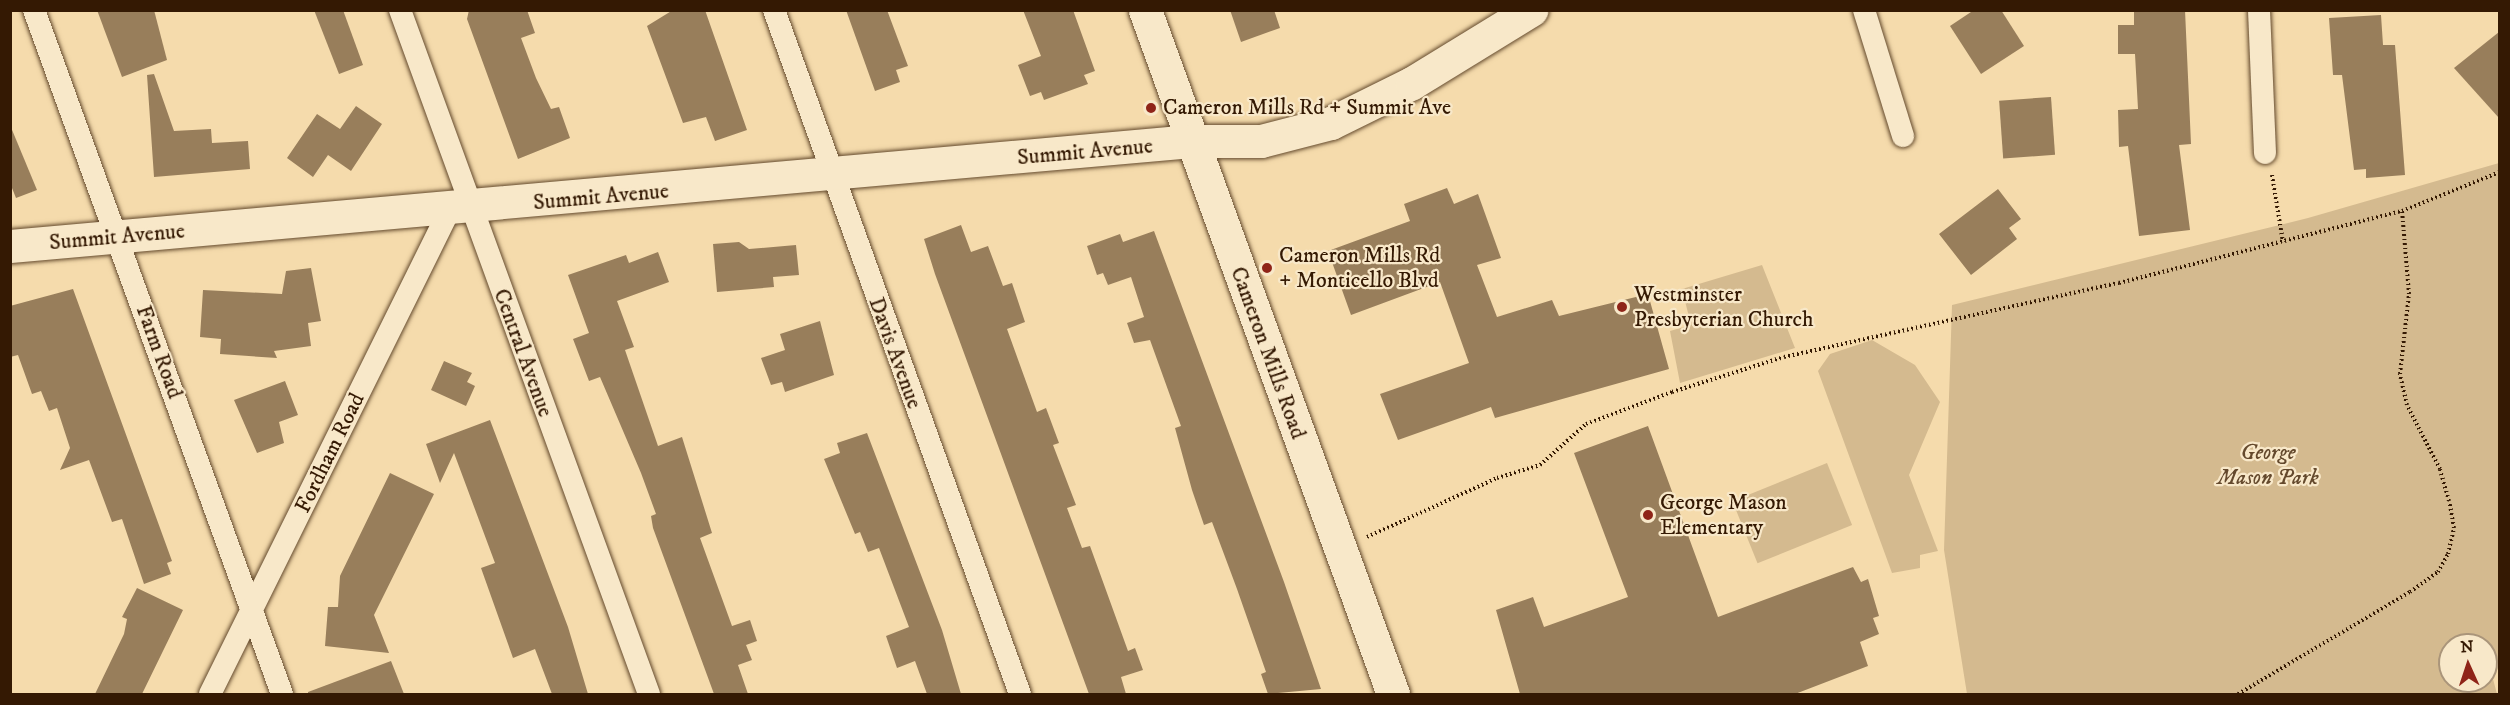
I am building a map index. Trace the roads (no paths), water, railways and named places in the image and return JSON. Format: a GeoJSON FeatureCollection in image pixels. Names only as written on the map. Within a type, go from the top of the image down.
{"type":"FeatureCollection","features":[{"type":"Feature","properties":{"kind":"street","name":"Farm Road"},"geometry":{"type":"LineString","coordinates":[[34,10],[282,694]]}},
{"type":"Feature","properties":{"kind":"street","name":"Central Avenue"},"geometry":{"type":"LineString","coordinates":[[400,10],[460,210],[649,694]]}},
{"type":"Feature","properties":{"kind":"street","name":"Davis Avenue"},"geometry":{"type":"LineString","coordinates":[[774,10],[830,176],[1020,694]]}},
{"type":"Feature","properties":{"kind":"street","name":"Cameron Mills Road"},"geometry":{"type":"LineString","coordinates":[[1144,10],[1393,694]]}},
{"type":"Feature","properties":{"kind":"street"},"geometry":{"type":"LineString","coordinates":[[1864,10],[1904,136]]}},
{"type":"Feature","properties":{"kind":"street"},"geometry":{"type":"LineString","coordinates":[[2259,10],[2265,153]]}},
{"type":"Feature","properties":{"kind":"street","name":"Summit Avenue"},"geometry":{"type":"LineString","coordinates":[[10,246],[460,210],[1191,141],[1261,141],[1330,123],[1412,83],[1523,13]]}},
{"type":"Feature","properties":{"kind":"street","name":"Fordham Road"},"geometry":{"type":"LineString","coordinates":[[210,694],[460,210]]}},
{"type":"Feature","properties":{"kind":"place","name":"Cameron Mills Rd + Summit Ave"},"geometry":{"type":"Point","coordinates":[1151,108]}},
{"type":"Feature","properties":{"kind":"place","name":"Cameron Mills Rd + Monticello Blvd"},"geometry":{"type":"Point","coordinates":[1267,268]}},
{"type":"Feature","properties":{"kind":"place","name":"Westminster Presbyterian Church"},"geometry":{"type":"Point","coordinates":[1622,307]}},
{"type":"Feature","properties":{"kind":"place","name":"George Mason Elementary"},"geometry":{"type":"Point","coordinates":[1648,515]}},
{"type":"Feature","properties":{"kind":"park label","name":"George Mason Park"},"geometry":{"type":"Point","coordinates":[2268,464]}}]}
